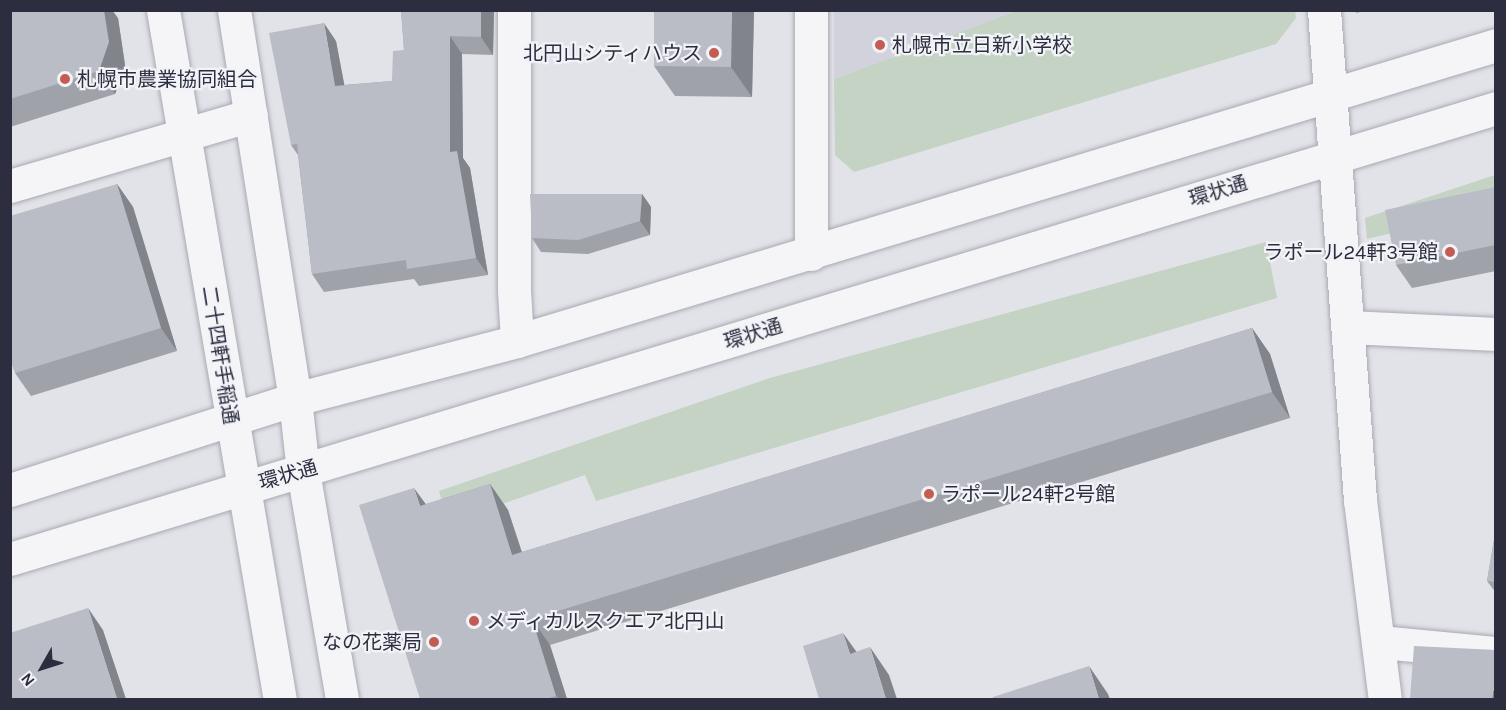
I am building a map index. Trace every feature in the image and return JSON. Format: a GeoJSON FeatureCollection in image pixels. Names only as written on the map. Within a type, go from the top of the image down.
{"type":"FeatureCollection","features":[{"type":"Feature","properties":{"kind":"street","name":"二十四軒手稲通"},"geometry":{"type":"LineString","coordinates":[[163,10],[242,489],[280,699]]}},
{"type":"Feature","properties":{"kind":"street"},"geometry":{"type":"LineString","coordinates":[[234,10],[296,399],[303,471],[342,699]]}},
{"type":"Feature","properties":{"kind":"street"},"geometry":{"type":"LineString","coordinates":[[514,10],[514,290],[518,342]]}},
{"type":"Feature","properties":{"kind":"street"},"geometry":{"type":"LineString","coordinates":[[811,10],[811,254]]}},
{"type":"Feature","properties":{"kind":"street"},"geometry":{"type":"LineString","coordinates":[[1324,10],[1360,500],[1380,642],[1385,699]]}},
{"type":"Feature","properties":{"kind":"street"},"geometry":{"type":"LineString","coordinates":[[10,490],[296,399],[518,342],[1496,45]]}},
{"type":"Feature","properties":{"kind":"street","name":"環状通"},"geometry":{"type":"LineString","coordinates":[[10,559],[1333,155],[1496,108]]}},
{"type":"Feature","properties":{"kind":"street"},"geometry":{"type":"LineString","coordinates":[[10,186],[251,115]]}},
{"type":"Feature","properties":{"kind":"street"},"geometry":{"type":"LineString","coordinates":[[1349,327],[1496,334]]}},
{"type":"Feature","properties":{"kind":"street"},"geometry":{"type":"LineString","coordinates":[[1380,642],[1496,653]]}},
{"type":"Feature","properties":{"kind":"shaded area","name":"札幌市立日新小学校"},"geometry":{"type":"Polygon","coordinates":[[[834,11],[1016,11],[834,79],[834,11]]]}},
{"type":"Feature","properties":{"kind":"green space"},"geometry":{"type":"Polygon","coordinates":[[[1295,10],[1296,18],[1276,44],[854,172],[835,155],[834,79],[1016,11],[1295,10]]]}},
{"type":"Feature","properties":{"kind":"green space"},"geometry":{"type":"Polygon","coordinates":[[[1495,175],[1495,208],[1367,239],[1365,218],[1495,175]]]}},
{"type":"Feature","properties":{"kind":"green space"},"geometry":{"type":"Polygon","coordinates":[[[1266,242],[1277,298],[596,501],[585,475],[448,523],[439,491],[770,378],[1266,242]]]}},
{"type":"Feature","properties":{"kind":"building","name":"札幌市農業協同組合"},"geometry":{"type":"Polygon","coordinates":[[[10,10],[104,10],[109,42],[99,71],[10,99],[10,10]]]}},
{"type":"Feature","properties":{"kind":"building"},"geometry":{"type":"Polygon","coordinates":[[[401,10],[481,10],[481,37],[450,36],[450,152],[457,151],[476,258],[407,269],[406,260],[312,274],[297,144],[291,145],[269,33],[324,23],[335,86],[392,81],[393,51],[404,50],[401,10]]]}},
{"type":"Feature","properties":{"kind":"building"},"geometry":{"type":"Polygon","coordinates":[[[654,10],[732,10],[731,67],[654,66],[654,10]]]}},
{"type":"Feature","properties":{"kind":"building"},"geometry":{"type":"Polygon","coordinates":[[[117,184],[161,328],[15,373],[10,360],[10,237],[12,237],[10,216],[117,184]]]}},
{"type":"Feature","properties":{"kind":"building"},"geometry":{"type":"Polygon","coordinates":[[[1496,187],[1496,245],[1396,265],[1385,210],[1496,187]]]}},
{"type":"Feature","properties":{"kind":"building"},"geometry":{"type":"Polygon","coordinates":[[[530,194],[642,194],[640,221],[578,240],[532,238],[530,194]]]}},
{"type":"Feature","properties":{"kind":"building"},"geometry":{"type":"Polygon","coordinates":[[[1252,328],[1272,392],[532,619],[556,696],[545,699],[420,699],[359,505],[414,488],[420,506],[490,484],[512,555],[1252,328]]]}},
{"type":"Feature","properties":{"kind":"building"},"geometry":{"type":"Polygon","coordinates":[[[1496,528],[1496,582],[1487,581],[1496,528]]]}},
{"type":"Feature","properties":{"kind":"building"},"geometry":{"type":"Polygon","coordinates":[[[88,608],[117,699],[10,699],[10,633],[88,608]]]}},
{"type":"Feature","properties":{"kind":"building"},"geometry":{"type":"Polygon","coordinates":[[[843,633],[850,654],[870,647],[886,699],[819,699],[803,646],[843,633]]]}},
{"type":"Feature","properties":{"kind":"building"},"geometry":{"type":"Polygon","coordinates":[[[1414,646],[1496,650],[1496,691],[1493,690],[1492,699],[1410,699],[1414,646]]]}},
{"type":"Feature","properties":{"kind":"building"},"geometry":{"type":"Polygon","coordinates":[[[1089,666],[1099,699],[993,699],[993,697],[1089,666]]]}},
{"type":"Feature","properties":{"kind":"place","name":"札幌市立日新小学校"},"geometry":{"type":"Point","coordinates":[880,45]}},
{"type":"Feature","properties":{"kind":"place","name":"北円山シティハウス"},"geometry":{"type":"Point","coordinates":[714,53]}},
{"type":"Feature","properties":{"kind":"place","name":"札幌市農業協同組合"},"geometry":{"type":"Point","coordinates":[65,79]}},
{"type":"Feature","properties":{"kind":"place","name":"ラポール24軒3号館"},"geometry":{"type":"Point","coordinates":[1450,252]}},
{"type":"Feature","properties":{"kind":"place","name":"ラポール24軒2号館"},"geometry":{"type":"Point","coordinates":[929,494]}},
{"type":"Feature","properties":{"kind":"place","name":"メディカルスクエア北円山"},"geometry":{"type":"Point","coordinates":[474,621]}},
{"type":"Feature","properties":{"kind":"place","name":"なの花薬局"},"geometry":{"type":"Point","coordinates":[434,642]}}]}
